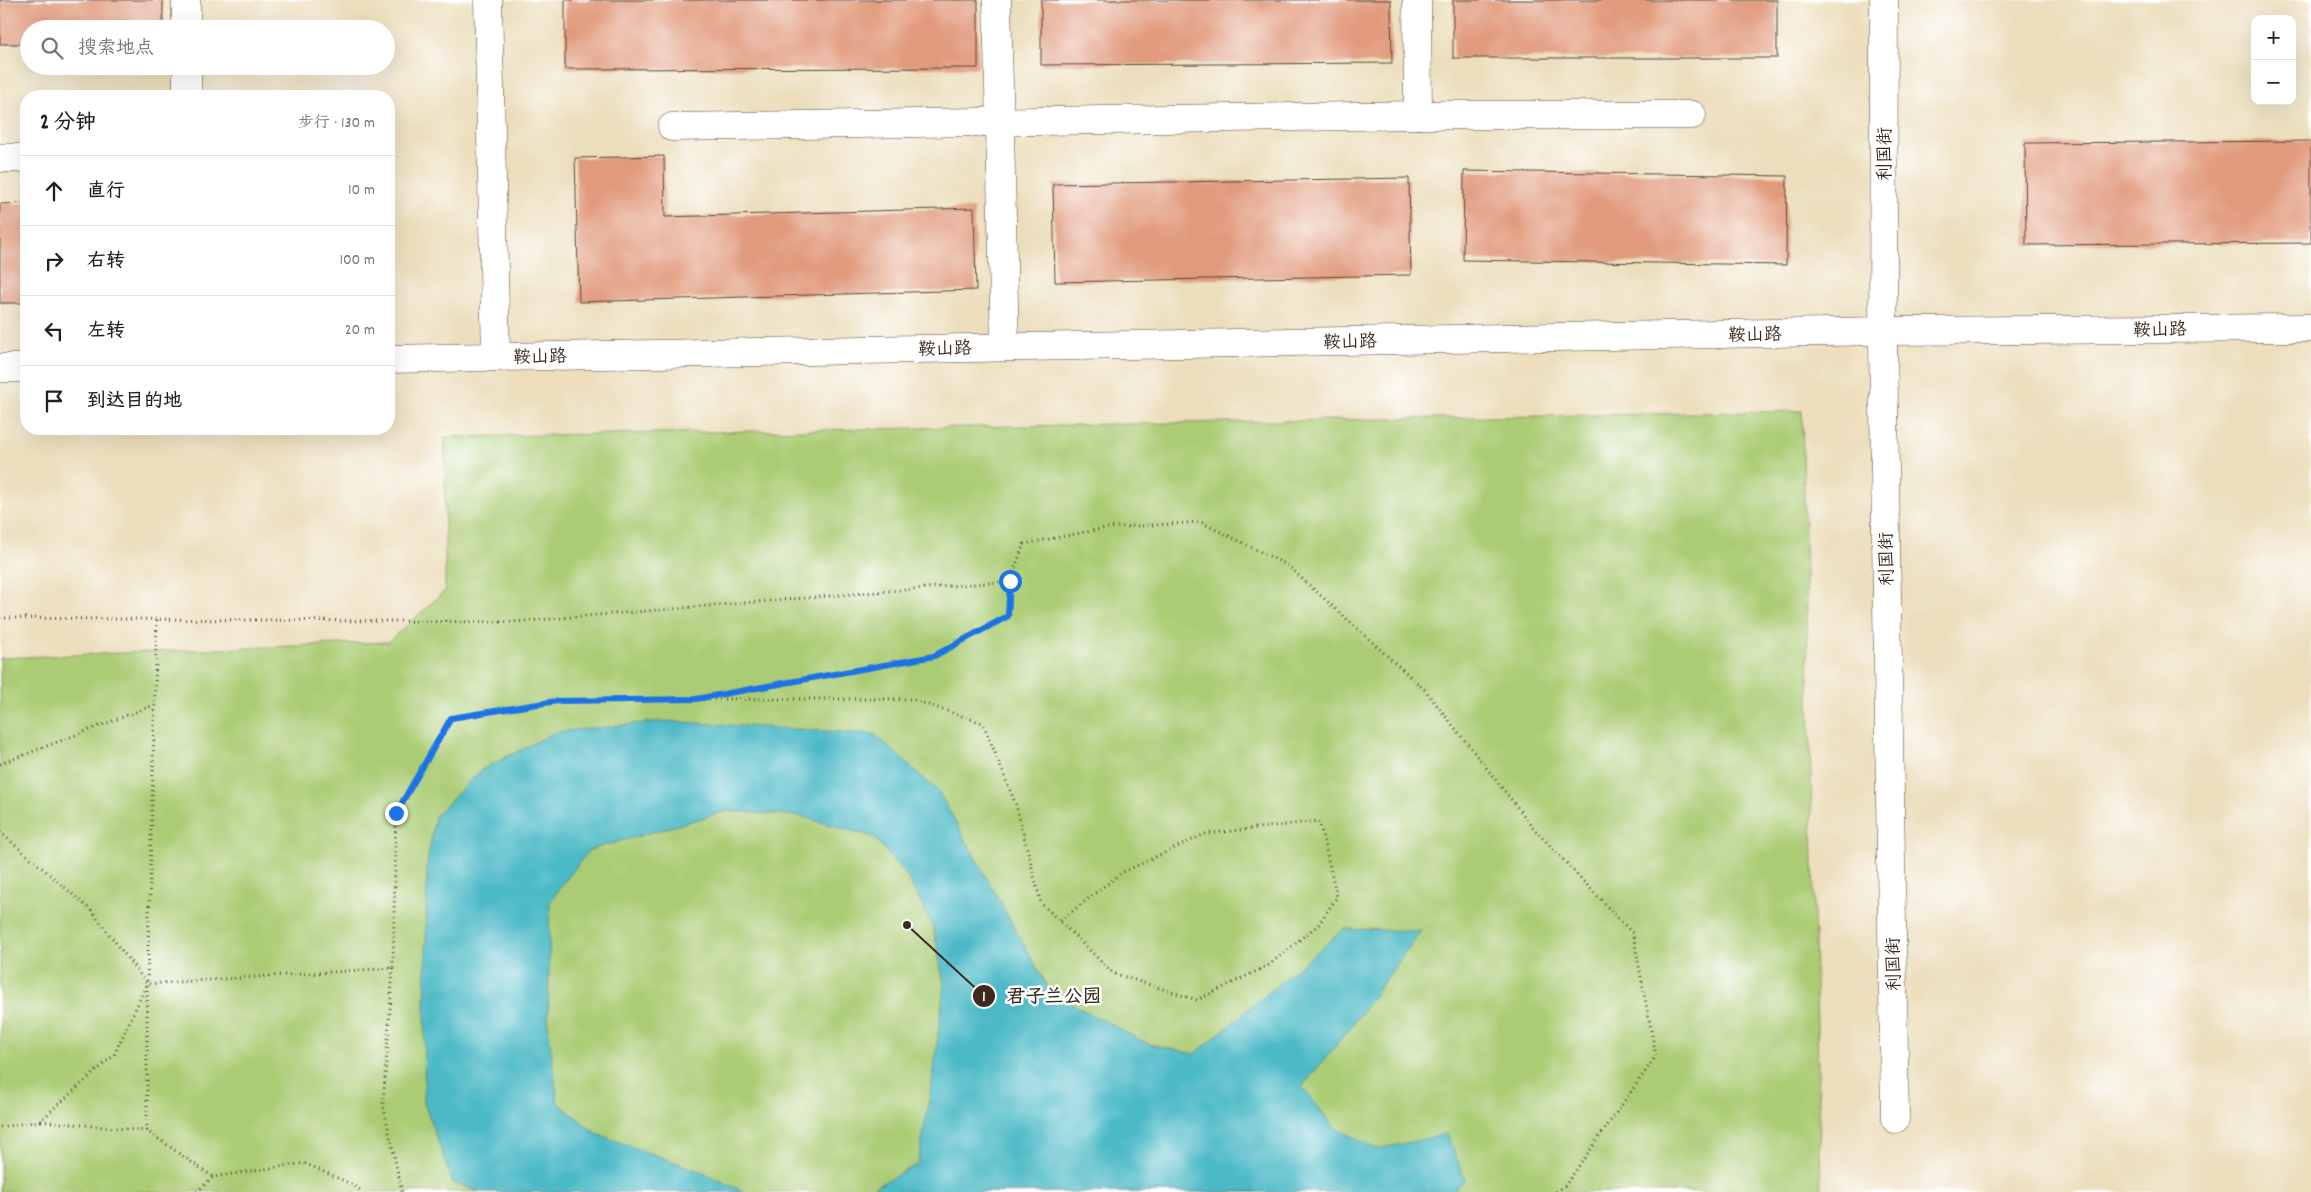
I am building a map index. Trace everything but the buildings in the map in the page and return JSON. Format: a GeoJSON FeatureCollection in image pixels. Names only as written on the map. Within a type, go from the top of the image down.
{"type":"FeatureCollection","features":[{"type":"Feature","properties":{"kind":"street"},"geometry":{"type":"LineString","coordinates":[[186,0],[186,20]]}},
{"type":"Feature","properties":{"kind":"street"},"geometry":{"type":"LineString","coordinates":[[488,0],[496,357]]}},
{"type":"Feature","properties":{"kind":"street"},"geometry":{"type":"LineString","coordinates":[[996,0],[1005,347]]}},
{"type":"Feature","properties":{"kind":"street"},"geometry":{"type":"LineString","coordinates":[[1417,0],[1418,115]]}},
{"type":"Feature","properties":{"kind":"street","name":"利国街"},"geometry":{"type":"LineString","coordinates":[[1884,0],[1883,332],[1895,1119]]}},
{"type":"Feature","properties":{"kind":"street"},"geometry":{"type":"LineString","coordinates":[[187,75],[188,90]]}},
{"type":"Feature","properties":{"kind":"street"},"geometry":{"type":"LineString","coordinates":[[672,127],[1418,115],[1692,115]]}},
{"type":"Feature","properties":{"kind":"street"},"geometry":{"type":"LineString","coordinates":[[0,158],[20,158]]}},
{"type":"Feature","properties":{"kind":"street","name":"鞍山路"},"geometry":{"type":"LineString","coordinates":[[395,359],[1883,332],[2311,328]]}},
{"type":"Feature","properties":{"kind":"street"},"geometry":{"type":"LineString","coordinates":[[0,368],[20,368]]}},
{"type":"Feature","properties":{"kind":"path"},"geometry":{"type":"LineString","coordinates":[[696,699],[934,656],[1008,616],[1010,581],[1024,544],[1106,528],[1201,522],[1287,565],[1425,690],[1536,830],[1632,934],[1656,1056],[1564,1186],[1554,1192]]}},
{"type":"Feature","properties":{"kind":"path"},"geometry":{"type":"LineString","coordinates":[[0,618],[513,622],[1010,581]]}},
{"type":"Feature","properties":{"kind":"path"},"geometry":{"type":"LineString","coordinates":[[147,1132],[147,984],[157,620]]}},
{"type":"Feature","properties":{"kind":"path"},"geometry":{"type":"LineString","coordinates":[[402,1192],[383,1104],[393,968],[396,813],[451,718],[557,701],[912,699],[983,723],[1016,805],[1041,904],[1113,973],[1197,1000],[1269,965],[1319,924],[1337,898],[1319,821],[1205,834],[1121,873],[1060,921]]}},
{"type":"Feature","properties":{"kind":"path"},"geometry":{"type":"LineString","coordinates":[[0,764],[154,705]]}},
{"type":"Feature","properties":{"kind":"path"},"geometry":{"type":"LineString","coordinates":[[0,832],[91,910],[147,984]]}},
{"type":"Feature","properties":{"kind":"path"},"geometry":{"type":"LineString","coordinates":[[147,984],[393,968]]}},
{"type":"Feature","properties":{"kind":"path"},"geometry":{"type":"LineString","coordinates":[[40,1121],[114,1055],[147,984]]}},
{"type":"Feature","properties":{"kind":"path"},"geometry":{"type":"LineString","coordinates":[[0,1127],[40,1121],[147,1132],[213,1176]]}},
{"type":"Feature","properties":{"kind":"path"},"geometry":{"type":"LineString","coordinates":[[198,1192],[213,1176],[304,1163],[351,1184],[363,1192]]}},
{"type":"Feature","properties":{"kind":"green space"},"geometry":{"type":"Polygon","coordinates":[[[1802,411],[1821,1192],[0,1192],[0,658],[388,642],[445,591],[445,437],[1802,411]]]}},
{"type":"Feature","properties":{"kind":"water"},"geometry":{"type":"Polygon","coordinates":[[[663,721],[874,734],[938,791],[1051,993],[1148,1044],[1195,1054],[1344,929],[1421,931],[1350,1028],[1302,1087],[1336,1129],[1378,1149],[1447,1134],[1465,1180],[1451,1192],[865,1192],[918,1164],[933,1077],[944,985],[933,926],[908,878],[874,837],[799,816],[727,811],[589,850],[550,901],[548,1026],[558,1103],[597,1134],[697,1170],[745,1192],[481,1192],[453,1183],[424,1103],[427,865],[435,816],[481,770],[556,732],[663,721]]]}},
{"type":"Feature","properties":{"kind":"place","name":"君子兰公园"},"geometry":{"type":"Point","coordinates":[907,925]}},
{"type":"Feature","properties":{"kind":"route"},"geometry":{"type":"LineString","coordinates":[[396,813],[451,718],[557,701],[696,699],[934,656],[1008,616],[1010,581]]}}]}
